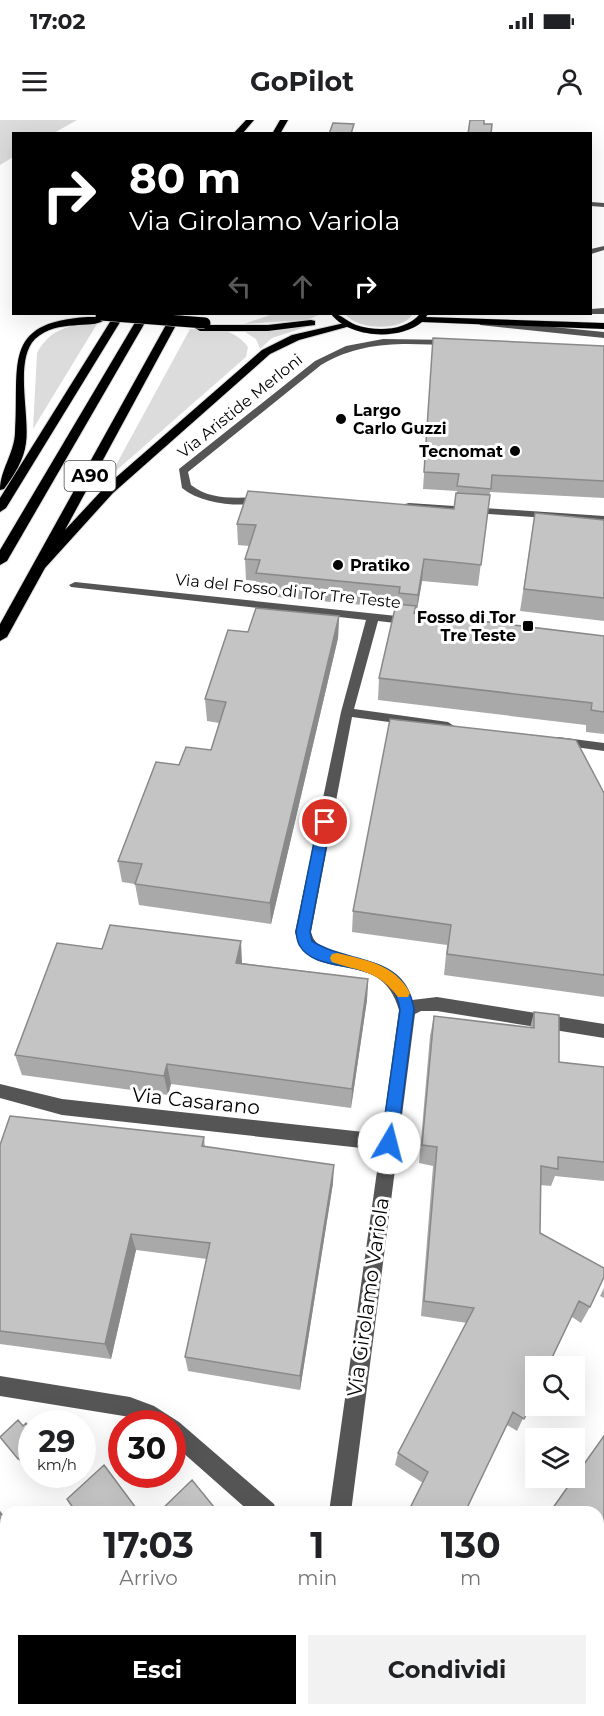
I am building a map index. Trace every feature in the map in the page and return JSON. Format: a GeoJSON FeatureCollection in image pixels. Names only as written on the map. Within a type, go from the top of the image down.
{"type":"FeatureCollection","features":[{"type":"Feature","properties":{"kind":"highway"},"geometry":{"type":"LineString","coordinates":[[239,132],[250,120]]}},
{"type":"Feature","properties":{"kind":"highway"},"geometry":{"type":"LineString","coordinates":[[92,315],[202,325],[289,326],[322,321],[333,315]]}},
{"type":"Feature","properties":{"kind":"highway"},"geometry":{"type":"LineString","coordinates":[[0,508],[119,315]]}},
{"type":"Feature","properties":{"kind":"highway","name":"A90"},"geometry":{"type":"LineString","coordinates":[[0,561],[144,315]]}},
{"type":"Feature","properties":{"kind":"highway","name":"A90"},"geometry":{"type":"LineString","coordinates":[[0,638],[176,315]]}},
{"type":"Feature","properties":{"kind":"highway"},"geometry":{"type":"LineString","coordinates":[[0,486],[15,461],[20,443],[20,360],[25,345],[36,334],[55,324],[100,317]]}},
{"type":"Feature","properties":{"kind":"highway"},"geometry":{"type":"LineString","coordinates":[[202,325],[258,317]]}},
{"type":"Feature","properties":{"kind":"highway"},"geometry":{"type":"LineString","coordinates":[[38,567],[109,490],[266,352],[281,342],[298,336],[349,325]]}},
{"type":"Feature","properties":{"kind":"main road"},"geometry":{"type":"LineString","coordinates":[[336,315],[349,325],[365,330],[388,331],[408,327],[423,316],[604,318]]}},
{"type":"Feature","properties":{"kind":"main road"},"geometry":{"type":"LineString","coordinates":[[466,317],[604,326]]}},
{"type":"Feature","properties":{"kind":"street"},"geometry":{"type":"LineString","coordinates":[[466,317],[604,335]]}},
{"type":"Feature","properties":{"kind":"street","name":"Via Aristide Merloni"},"geometry":{"type":"LineString","coordinates":[[282,500],[199,495],[186,486],[183,471],[309,370],[335,353],[375,342],[464,343]]}},
{"type":"Feature","properties":{"kind":"street"},"geometry":{"type":"LineString","coordinates":[[400,505],[604,519]]}},
{"type":"Feature","properties":{"kind":"street","name":"Via del Fosso di Tor Tre Teste"},"geometry":{"type":"LineString","coordinates":[[75,585],[429,623]]}},
{"type":"Feature","properties":{"kind":"street"},"geometry":{"type":"LineString","coordinates":[[373,616],[347,712],[303,936],[306,944],[317,953],[364,965],[385,974],[402,991],[407,1010],[419,1004],[437,1004],[604,1031]]}},
{"type":"Feature","properties":{"kind":"street"},"geometry":{"type":"LineString","coordinates":[[347,712],[464,728]]}},
{"type":"Feature","properties":{"kind":"street"},"geometry":{"type":"LineString","coordinates":[[546,739],[604,747]]}},
{"type":"Feature","properties":{"kind":"street","name":"Via Girolamo Variola"},"geometry":{"type":"LineString","coordinates":[[341,1506],[407,1010]]}},
{"type":"Feature","properties":{"kind":"street","name":"Via Casarano"},"geometry":{"type":"LineString","coordinates":[[0,1091],[62,1107],[389,1143]]}},
{"type":"Feature","properties":{"kind":"street"},"geometry":{"type":"LineString","coordinates":[[0,1386],[138,1410]]}},
{"type":"Feature","properties":{"kind":"street"},"geometry":{"type":"LineString","coordinates":[[186,1441],[259,1506]]}},
{"type":"Feature","properties":{"kind":"shaded area"},"geometry":{"type":"Polygon","coordinates":[[[0,120],[77,120],[56,132],[12,132],[12,158],[0,165],[0,120]]]}},
{"type":"Feature","properties":{"kind":"shaded area"},"geometry":{"type":"Polygon","coordinates":[[[270,315],[319,315],[307,320],[244,324],[270,315]]]}},
{"type":"Feature","properties":{"kind":"shaded area"},"geometry":{"type":"Polygon","coordinates":[[[346,315],[412,315],[399,324],[379,327],[351,319],[346,315]]]}},
{"type":"Feature","properties":{"kind":"shaded area"},"geometry":{"type":"Polygon","coordinates":[[[88,323],[97,324],[33,429],[37,353],[46,340],[58,331],[88,323]]]}},
{"type":"Feature","properties":{"kind":"shaded area"},"geometry":{"type":"Polygon","coordinates":[[[306,327],[272,338],[260,349],[256,339],[242,330],[306,327]]]}},
{"type":"Feature","properties":{"kind":"shaded area"},"geometry":{"type":"Polygon","coordinates":[[[190,329],[222,330],[236,335],[248,347],[246,357],[110,476],[190,329]]]}},
{"type":"Feature","properties":{"kind":"building"},"geometry":{"type":"Polygon","coordinates":[[[470,120],[484,120],[484,124],[492,124],[491,132],[468,132],[470,120]]]}},
{"type":"Feature","properties":{"kind":"building"},"geometry":{"type":"Polygon","coordinates":[[[333,123],[354,124],[352,132],[330,132],[333,123]]]}},
{"type":"Feature","properties":{"kind":"building","name":"Tecnomat"},"geometry":{"type":"Polygon","coordinates":[[[433,338],[604,346],[604,481],[492,475],[491,489],[457,486],[459,474],[424,472],[433,338]]]}},
{"type":"Feature","properties":{"kind":"building"},"geometry":{"type":"Polygon","coordinates":[[[248,491],[454,509],[456,493],[490,495],[481,565],[424,559],[418,595],[399,593],[400,587],[256,573],[260,560],[245,559],[256,525],[237,524],[248,491]]]}},
{"type":"Feature","properties":{"kind":"building"},"geometry":{"type":"Polygon","coordinates":[[[535,513],[604,520],[604,598],[524,589],[535,513]]]}},
{"type":"Feature","properties":{"kind":"building"},"geometry":{"type":"Polygon","coordinates":[[[396,604],[416,606],[414,613],[604,636],[604,712],[591,710],[592,703],[379,678],[396,604]]]}},
{"type":"Feature","properties":{"kind":"building"},"geometry":{"type":"Polygon","coordinates":[[[256,608],[339,616],[270,903],[135,884],[142,864],[118,861],[156,762],[179,765],[186,747],[211,750],[226,702],[205,699],[228,630],[248,632],[256,608]]]}},
{"type":"Feature","properties":{"kind":"building"},"geometry":{"type":"Polygon","coordinates":[[[390,719],[576,740],[604,793],[604,975],[447,954],[451,925],[353,911],[390,719]]]}},
{"type":"Feature","properties":{"kind":"building"},"geometry":{"type":"Polygon","coordinates":[[[110,925],[241,941],[236,963],[368,979],[352,1089],[167,1064],[164,1076],[15,1055],[57,943],[102,949],[110,925]]]}},
{"type":"Feature","properties":{"kind":"building"},"geometry":{"type":"Polygon","coordinates":[[[534,1012],[559,1015],[559,1062],[604,1067],[604,1162],[558,1157],[558,1169],[541,1166],[540,1233],[604,1268],[604,1277],[590,1307],[579,1301],[553,1356],[525,1356],[525,1416],[524,1419],[513,1412],[468,1506],[411,1506],[428,1472],[398,1453],[474,1308],[424,1301],[437,1147],[422,1145],[434,1016],[534,1028],[534,1012]]]}},
{"type":"Feature","properties":{"kind":"building"},"geometry":{"type":"Polygon","coordinates":[[[10,1116],[204,1137],[202,1146],[334,1165],[300,1376],[185,1357],[210,1243],[131,1234],[105,1344],[0,1331],[0,1145],[10,1116]]]}},
{"type":"Feature","properties":{"kind":"building"},"geometry":{"type":"Polygon","coordinates":[[[18,1420],[18,1459],[0,1437],[18,1420]]]}},
{"type":"Feature","properties":{"kind":"building"},"geometry":{"type":"Polygon","coordinates":[[[604,1436],[604,1506],[554,1506],[567,1488],[585,1488],[585,1463],[604,1436]]]}},
{"type":"Feature","properties":{"kind":"building"},"geometry":{"type":"Polygon","coordinates":[[[104,1465],[108,1470],[108,1488],[121,1488],[135,1506],[72,1506],[67,1499],[79,1488],[96,1488],[96,1472],[104,1465]]]}},
{"type":"Feature","properties":{"kind":"building"},"geometry":{"type":"Polygon","coordinates":[[[192,1480],[213,1506],[165,1506],[192,1480]]]}},
{"type":"Feature","properties":{"kind":"slow traffic"},"geometry":{"type":"LineString","coordinates":[[337,958],[375,968],[393,980],[403,993]]}},
{"type":"Feature","properties":{"kind":"place","name":"Largo Carlo Guzzi"},"geometry":{"type":"Point","coordinates":[341,419]}},
{"type":"Feature","properties":{"kind":"place","name":"Tecnomat"},"geometry":{"type":"Point","coordinates":[515,451]}},
{"type":"Feature","properties":{"kind":"place","name":"Pratiko"},"geometry":{"type":"Point","coordinates":[338,565]}},
{"type":"Feature","properties":{"kind":"place","name":"Fosso di Tor Tre Teste"},"geometry":{"type":"Point","coordinates":[528,626]}},
{"type":"Feature","properties":{"kind":"route"},"geometry":{"type":"LineString","coordinates":[[325,822],[303,932],[306,944],[312,951],[323,955],[375,968],[398,985],[406,1000],[407,1010],[389,1143]]}}]}
